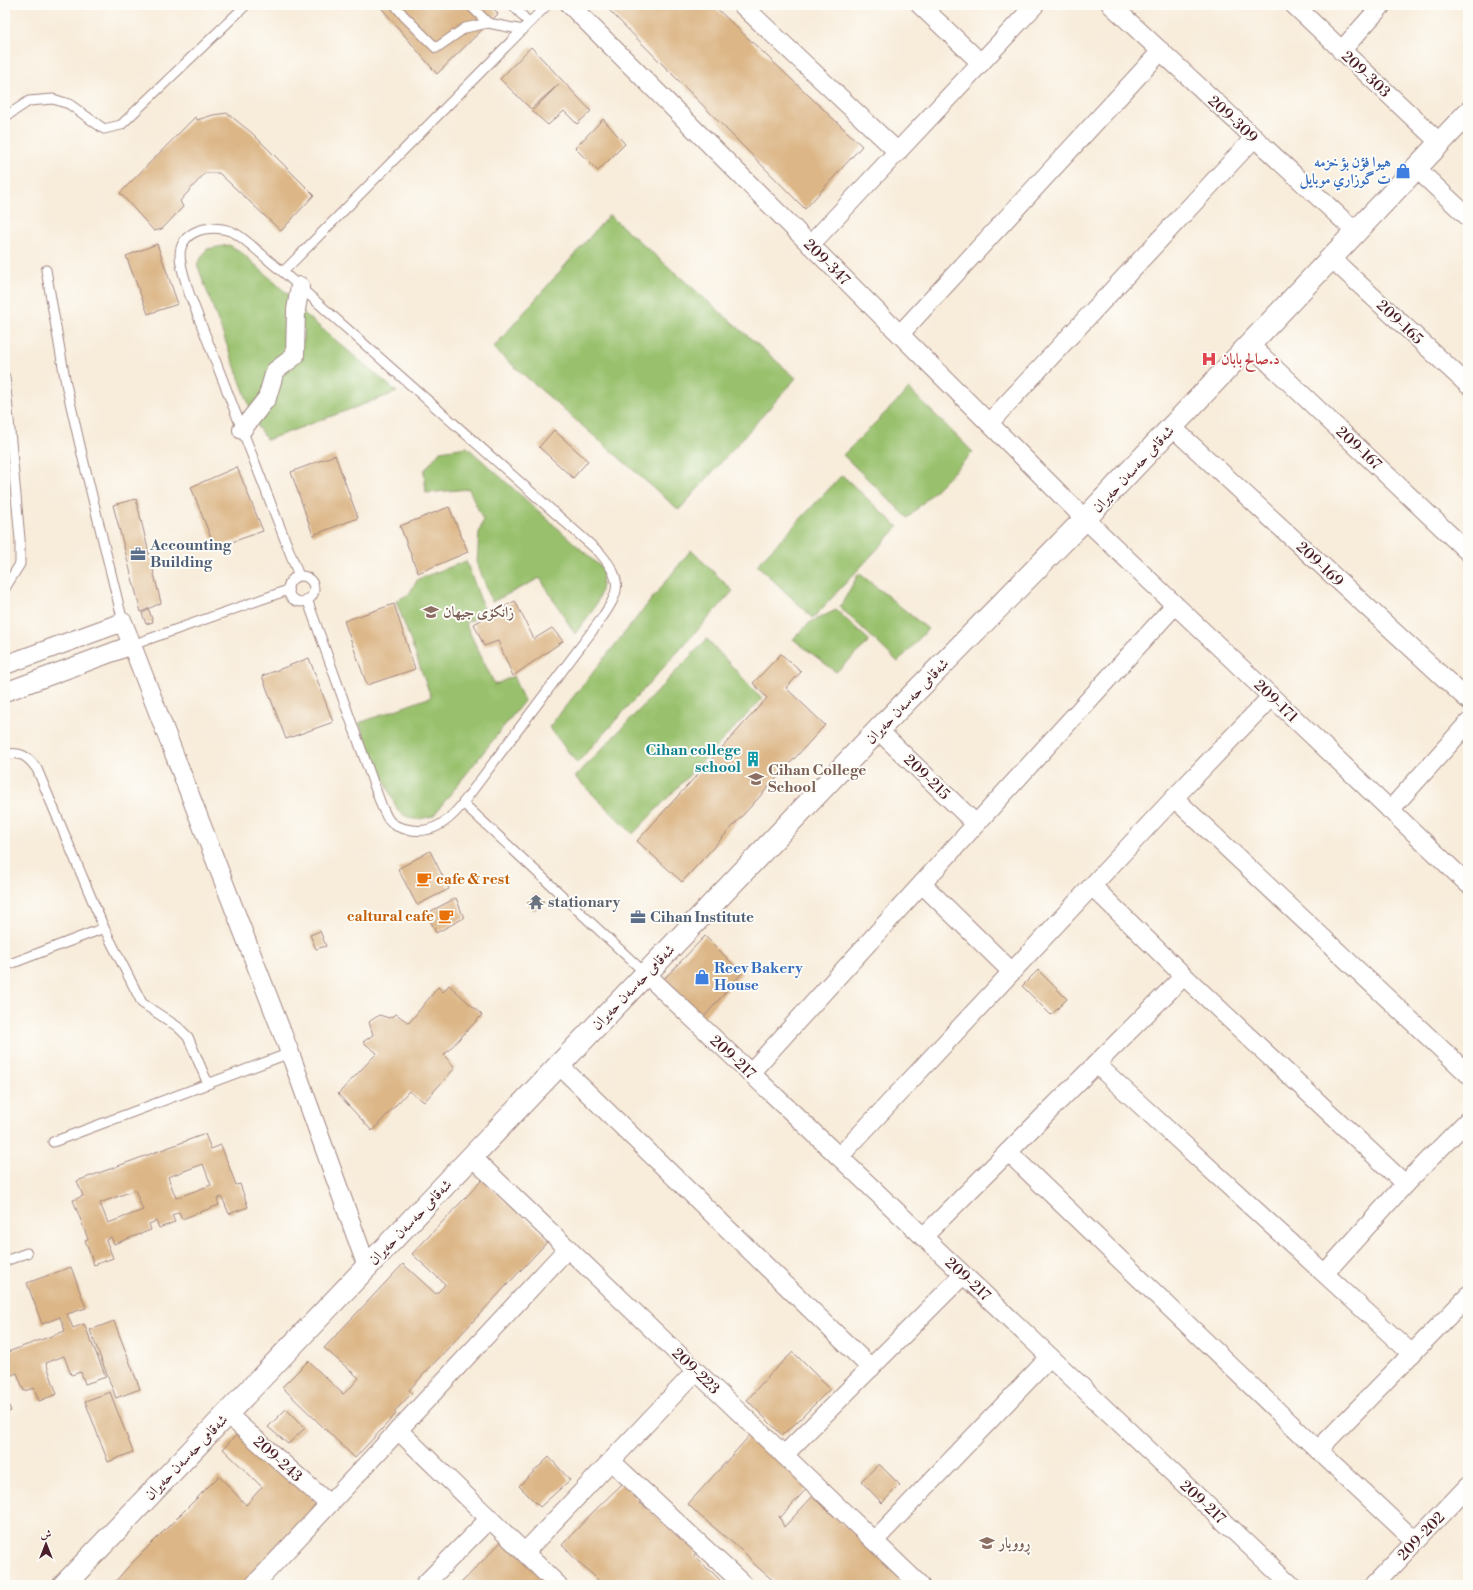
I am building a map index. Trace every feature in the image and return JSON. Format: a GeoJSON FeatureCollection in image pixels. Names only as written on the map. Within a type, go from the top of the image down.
{"type":"FeatureCollection","features":[{"type":"Feature","properties":{"kind":"street","name":"209-347"},"geometry":{"type":"LineString","coordinates":[[570,5],[1085,519]]}},
{"type":"Feature","properties":{"kind":"street"},"geometry":{"type":"LineString","coordinates":[[742,5],[898,152]]}},
{"type":"Feature","properties":{"kind":"street"},"geometry":{"type":"LineString","coordinates":[[920,5],[981,63]]}},
{"type":"Feature","properties":{"kind":"street"},"geometry":{"type":"LineString","coordinates":[[810,245],[1036,5]]}},
{"type":"Feature","properties":{"kind":"street","name":"209-309"},"geometry":{"type":"LineString","coordinates":[[1111,5],[1356,232]]}},
{"type":"Feature","properties":{"kind":"street","name":"209-303"},"geometry":{"type":"LineString","coordinates":[[1294,5],[1440,143]]}},
{"type":"Feature","properties":{"kind":"street"},"geometry":{"type":"LineString","coordinates":[[1341,51],[1382,5]]}},
{"type":"Feature","properties":{"kind":"street"},"geometry":{"type":"LineString","coordinates":[[900,334],[1161,51]]}},
{"type":"Feature","properties":{"kind":"street","name":"شەقامی حەسەن حەیران"},"geometry":{"type":"LineString","coordinates":[[64,1585],[878,730],[1085,519],[1468,113]]}},
{"type":"Feature","properties":{"kind":"street"},"geometry":{"type":"LineString","coordinates":[[989,423],[1254,138]]}},
{"type":"Feature","properties":{"kind":"street"},"geometry":{"type":"LineString","coordinates":[[1416,168],[1468,217]]}},
{"type":"Feature","properties":{"kind":"street","name":"209-165"},"geometry":{"type":"LineString","coordinates":[[1331,258],[1468,385]]}},
{"type":"Feature","properties":{"kind":"street"},"geometry":{"type":"LineString","coordinates":[[242,430],[267,398],[275,371],[295,356],[296,310],[300,286]]}},
{"type":"Feature","properties":{"kind":"street","name":"209-167"},"geometry":{"type":"LineString","coordinates":[[1250,345],[1468,552]]}},
{"type":"Feature","properties":{"kind":"street","name":"209-169"},"geometry":{"type":"LineString","coordinates":[[1172,427],[1468,700]]}},
{"type":"Feature","properties":{"kind":"street","name":"209-171"},"geometry":{"type":"LineString","coordinates":[[1085,519],[1468,884]]}},
{"type":"Feature","properties":{"kind":"street"},"geometry":{"type":"LineString","coordinates":[[750,1073],[1175,605]]}},
{"type":"Feature","properties":{"kind":"street"},"geometry":{"type":"LineString","coordinates":[[5,665],[123,622],[290,1054],[367,1267]]}},
{"type":"Feature","properties":{"kind":"street"},"geometry":{"type":"LineString","coordinates":[[5,692],[132,645]]}},
{"type":"Feature","properties":{"kind":"street"},"geometry":{"type":"LineString","coordinates":[[839,1157],[1174,798],[1272,697]]}},
{"type":"Feature","properties":{"kind":"street"},"geometry":{"type":"LineString","coordinates":[[1390,810],[1468,723]]}},
{"type":"Feature","properties":{"kind":"street","name":"209-215"},"geometry":{"type":"LineString","coordinates":[[878,730],[976,824]]}},
{"type":"Feature","properties":{"kind":"street"},"geometry":{"type":"LineString","coordinates":[[1174,798],[1468,1074]]}},
{"type":"Feature","properties":{"kind":"street"},"geometry":{"type":"LineString","coordinates":[[922,884],[1012,972]]}},
{"type":"Feature","properties":{"kind":"street"},"geometry":{"type":"LineString","coordinates":[[1092,886],[1184,976],[1405,1184]]}},
{"type":"Feature","properties":{"kind":"street","name":"209-217"},"geometry":{"type":"LineString","coordinates":[[646,974],[1291,1585]]}},
{"type":"Feature","properties":{"kind":"street"},"geometry":{"type":"LineString","coordinates":[[924,1237],[1184,976]]}},
{"type":"Feature","properties":{"kind":"street"},"geometry":{"type":"LineString","coordinates":[[1096,1064],[1412,1354]]}},
{"type":"Feature","properties":{"kind":"street"},"geometry":{"type":"LineString","coordinates":[[559,1065],[871,1368]]}},
{"type":"Feature","properties":{"kind":"street"},"geometry":{"type":"LineString","coordinates":[[1325,1273],[1405,1184],[1468,1120]]}},
{"type":"Feature","properties":{"kind":"street"},"geometry":{"type":"LineString","coordinates":[[1008,1152],[1318,1450],[1415,1541]]}},
{"type":"Feature","properties":{"kind":"street","name":"209-223"},"geometry":{"type":"LineString","coordinates":[[472,1157],[920,1585]]}},
{"type":"Feature","properties":{"kind":"street"},"geometry":{"type":"LineString","coordinates":[[254,1585],[568,1248]]}},
{"type":"Feature","properties":{"kind":"street"},"geometry":{"type":"LineString","coordinates":[[784,1455],[963,1274]]}},
{"type":"Feature","properties":{"kind":"street"},"geometry":{"type":"LineString","coordinates":[[1318,1450],[1468,1296]]}},
{"type":"Feature","properties":{"kind":"street"},"geometry":{"type":"LineString","coordinates":[[874,1541],[1050,1357]]}},
{"type":"Feature","properties":{"kind":"street"},"geometry":{"type":"LineString","coordinates":[[525,1552],[696,1372]]}},
{"type":"Feature","properties":{"kind":"street","name":"209-243"},"geometry":{"type":"LineString","coordinates":[[227,1414],[329,1504]]}},
{"type":"Feature","properties":{"kind":"street"},"geometry":{"type":"LineString","coordinates":[[398,1430],[558,1585]]}},
{"type":"Feature","properties":{"kind":"street"},"geometry":{"type":"LineString","coordinates":[[611,1462],[744,1585]]}},
{"type":"Feature","properties":{"kind":"street","name":"209-202"},"geometry":{"type":"LineString","coordinates":[[1374,1585],[1468,1486]]}},
{"type":"Feature","properties":{"kind":"street"},"geometry":{"type":"LineString","coordinates":[[424,1585],[490,1518]]}},
{"type":"Feature","properties":{"kind":"lane"},"geometry":{"type":"LineString","coordinates":[[5,117],[29,101],[53,99],[69,104],[104,129],[121,125],[246,5]]}},
{"type":"Feature","properties":{"kind":"lane"},"geometry":{"type":"LineString","coordinates":[[395,5],[436,48],[464,28],[488,23],[526,26]]}},
{"type":"Feature","properties":{"kind":"lane"},"geometry":{"type":"LineString","coordinates":[[470,5],[488,23]]}},
{"type":"Feature","properties":{"kind":"lane"},"geometry":{"type":"LineString","coordinates":[[513,5],[526,26]]}},
{"type":"Feature","properties":{"kind":"lane"},"geometry":{"type":"LineString","coordinates":[[284,272],[547,5]]}},
{"type":"Feature","properties":{"kind":"lane"},"geometry":{"type":"LineString","coordinates":[[299,576],[189,292],[181,266],[180,248],[187,238],[198,231],[212,227],[224,229],[238,235],[268,261],[284,272],[600,553],[609,564],[615,576],[616,596],[579,650],[463,803],[449,819],[437,827],[426,831],[402,829],[390,822],[382,807],[307,600]]}},
{"type":"Feature","properties":{"kind":"lane"},"geometry":{"type":"LineString","coordinates":[[46,270],[66,384],[123,622]]}},
{"type":"Feature","properties":{"kind":"lane"},"geometry":{"type":"LineString","coordinates":[[5,376],[20,539],[20,564],[5,588]]}},
{"type":"Feature","properties":{"kind":"lane"},"geometry":{"type":"LineString","coordinates":[[299,576],[307,578],[313,584],[313,593],[307,600],[303,601],[295,600],[289,594],[288,590],[290,583],[295,577],[299,576]]}},
{"type":"Feature","properties":{"kind":"lane"},"geometry":{"type":"LineString","coordinates":[[132,645],[288,590]]}},
{"type":"Feature","properties":{"kind":"lane"},"geometry":{"type":"LineString","coordinates":[[5,755],[19,753],[29,758],[37,768],[104,928],[142,1002],[178,1027],[188,1038],[208,1084]]}},
{"type":"Feature","properties":{"kind":"lane"},"geometry":{"type":"LineString","coordinates":[[463,803],[646,974]]}},
{"type":"Feature","properties":{"kind":"lane"},"geometry":{"type":"LineString","coordinates":[[5,966],[104,928]]}},
{"type":"Feature","properties":{"kind":"lane"},"geometry":{"type":"LineString","coordinates":[[53,1142],[290,1054]]}},
{"type":"Feature","properties":{"kind":"lane"},"geometry":{"type":"LineString","coordinates":[[5,1261],[27,1253]]}},
{"type":"Feature","properties":{"kind":"green space"},"geometry":{"type":"Polygon","coordinates":[[[609,215],[796,378],[679,510],[493,348],[609,215]]]}},
{"type":"Feature","properties":{"kind":"green space"},"geometry":{"type":"Polygon","coordinates":[[[229,245],[240,251],[292,298],[291,353],[252,413],[197,264],[207,249],[229,245]]]}},
{"type":"Feature","properties":{"kind":"green space"},"geometry":{"type":"Polygon","coordinates":[[[301,311],[397,392],[267,440],[254,422],[274,399],[301,311]]]}},
{"type":"Feature","properties":{"kind":"green space"},"geometry":{"type":"Polygon","coordinates":[[[909,389],[973,452],[908,518],[843,455],[909,389]]]}},
{"type":"Feature","properties":{"kind":"green space"},"geometry":{"type":"Polygon","coordinates":[[[467,447],[603,569],[601,590],[596,604],[575,634],[540,578],[492,602],[477,563],[479,533],[483,520],[469,489],[426,493],[424,471],[440,451],[467,447]]]}},
{"type":"Feature","properties":{"kind":"green space"},"geometry":{"type":"Polygon","coordinates":[[[842,475],[898,527],[813,618],[757,565],[842,475]]]}},
{"type":"Feature","properties":{"kind":"green space"},"geometry":{"type":"Polygon","coordinates":[[[691,550],[733,591],[577,763],[549,727],[691,550]]]}},
{"type":"Feature","properties":{"kind":"green space"},"geometry":{"type":"Polygon","coordinates":[[[466,561],[486,614],[465,623],[495,685],[513,676],[524,701],[433,816],[415,819],[407,817],[398,811],[359,723],[431,697],[396,601],[409,594],[418,579],[466,561]]]}},
{"type":"Feature","properties":{"kind":"green space"},"geometry":{"type":"Polygon","coordinates":[[[859,573],[928,629],[898,662],[840,607],[859,573]]]}},
{"type":"Feature","properties":{"kind":"green space"},"geometry":{"type":"Polygon","coordinates":[[[836,610],[870,641],[836,672],[793,639],[809,623],[836,610]]]}},
{"type":"Feature","properties":{"kind":"green space"},"geometry":{"type":"Polygon","coordinates":[[[707,639],[762,699],[633,834],[575,777],[707,639]]]}},
{"type":"Feature","properties":{"kind":"building"},"geometry":{"type":"Polygon","coordinates":[[[379,5],[491,5],[498,14],[437,74],[379,5]]]}},
{"type":"Feature","properties":{"kind":"building"},"geometry":{"type":"Polygon","coordinates":[[[604,5],[713,5],[862,146],[805,209],[604,5]]]}},
{"type":"Feature","properties":{"kind":"building"},"geometry":{"type":"Polygon","coordinates":[[[531,47],[591,111],[577,124],[564,111],[548,125],[532,111],[559,84],[531,109],[500,79],[531,47]]]}},
{"type":"Feature","properties":{"kind":"building"},"geometry":{"type":"Polygon","coordinates":[[[227,113],[252,133],[314,195],[281,231],[219,173],[205,173],[180,201],[183,207],[162,229],[154,231],[120,193],[195,117],[197,120],[213,115],[227,113]]]}},
{"type":"Feature","properties":{"kind":"building"},"geometry":{"type":"Polygon","coordinates":[[[603,119],[625,144],[598,171],[575,148],[603,119]]]}},
{"type":"Feature","properties":{"kind":"building"},"geometry":{"type":"Polygon","coordinates":[[[157,244],[178,304],[148,314],[126,256],[157,244]]]}},
{"type":"Feature","properties":{"kind":"building"},"geometry":{"type":"Polygon","coordinates":[[[554,430],[588,461],[573,478],[539,447],[554,430]]]}},
{"type":"Feature","properties":{"kind":"building"},"geometry":{"type":"Polygon","coordinates":[[[335,455],[358,518],[313,535],[291,472],[335,455]]]}},
{"type":"Feature","properties":{"kind":"building"},"geometry":{"type":"Polygon","coordinates":[[[237,467],[263,531],[215,548],[191,487],[237,467]]]}},
{"type":"Feature","properties":{"kind":"building","name":"Accounting Building"},"geometry":{"type":"Polygon","coordinates":[[[136,499],[161,603],[141,612],[113,505],[136,499]]]}},
{"type":"Feature","properties":{"kind":"building"},"geometry":{"type":"Polygon","coordinates":[[[449,507],[468,552],[418,573],[400,526],[449,507]]]}},
{"type":"Feature","properties":{"kind":"building"},"geometry":{"type":"Polygon","coordinates":[[[515,601],[534,639],[552,628],[563,641],[513,676],[498,641],[484,646],[474,624],[515,601]]]}},
{"type":"Feature","properties":{"kind":"building"},"geometry":{"type":"Polygon","coordinates":[[[394,604],[415,669],[367,685],[344,621],[394,604]]]}},
{"type":"Feature","properties":{"kind":"building"},"geometry":{"type":"Polygon","coordinates":[[[149,610],[153,622],[146,624],[142,613],[149,610]]]}},
{"type":"Feature","properties":{"kind":"building","name":"Cihan college school"},"geometry":{"type":"Polygon","coordinates":[[[781,654],[801,672],[786,688],[825,725],[682,882],[637,841],[767,698],[753,683],[781,654]]]}},
{"type":"Feature","properties":{"kind":"building"},"geometry":{"type":"Polygon","coordinates":[[[309,658],[333,722],[286,739],[262,676],[309,658]]]}},
{"type":"Feature","properties":{"kind":"building","name":"cafe & rest"},"geometry":{"type":"Polygon","coordinates":[[[430,851],[449,889],[417,905],[398,869],[430,851]]]}},
{"type":"Feature","properties":{"kind":"building","name":"stationary"},"geometry":{"type":"Polygon","coordinates":[[[536,894],[544,901],[534,911],[527,902],[536,894]]]}},
{"type":"Feature","properties":{"kind":"building","name":"caltural cafe"},"geometry":{"type":"Polygon","coordinates":[[[456,898],[464,918],[436,933],[427,913],[456,898]]]}},
{"type":"Feature","properties":{"kind":"building"},"geometry":{"type":"Polygon","coordinates":[[[320,931],[326,946],[316,949],[310,935],[320,931]]]}},
{"type":"Feature","properties":{"kind":"building","name":"Reev Bakery House"},"geometry":{"type":"Polygon","coordinates":[[[705,936],[742,973],[704,1017],[662,981],[705,936]]]}},
{"type":"Feature","properties":{"kind":"building"},"geometry":{"type":"Polygon","coordinates":[[[1038,970],[1067,999],[1051,1015],[1022,986],[1038,970]]]}},
{"type":"Feature","properties":{"kind":"building"},"geometry":{"type":"Polygon","coordinates":[[[449,985],[482,1015],[444,1055],[455,1068],[424,1102],[409,1091],[372,1131],[338,1094],[377,1053],[363,1042],[373,1035],[369,1022],[379,1015],[389,1018],[396,1014],[409,1023],[438,987],[443,992],[449,985]]]}},
{"type":"Feature","properties":{"kind":"building"},"geometry":{"type":"Polygon","coordinates":[[[205,1134],[211,1149],[221,1145],[236,1185],[240,1184],[248,1207],[229,1214],[222,1197],[217,1199],[219,1205],[182,1219],[179,1212],[172,1215],[175,1222],[159,1228],[156,1221],[149,1224],[151,1230],[114,1244],[111,1237],[106,1240],[113,1258],[94,1265],[85,1240],[88,1239],[73,1200],[83,1196],[77,1181],[205,1134]],[[203,1164],[168,1177],[176,1198],[211,1185],[203,1164]],[[135,1190],[100,1203],[108,1223],[143,1210],[135,1190]]]}},
{"type":"Feature","properties":{"kind":"building"},"geometry":{"type":"Polygon","coordinates":[[[482,1180],[549,1240],[409,1390],[412,1393],[394,1412],[396,1414],[355,1458],[282,1387],[308,1361],[343,1394],[351,1387],[359,1378],[324,1348],[403,1264],[436,1294],[443,1287],[445,1284],[412,1254],[482,1180]]]}},
{"type":"Feature","properties":{"kind":"building"},"geometry":{"type":"Polygon","coordinates":[[[71,1267],[86,1308],[67,1314],[73,1328],[84,1324],[106,1377],[85,1384],[81,1372],[71,1375],[64,1356],[46,1363],[57,1394],[39,1401],[34,1388],[24,1391],[17,1373],[5,1378],[5,1353],[65,1331],[60,1317],[42,1324],[27,1283],[71,1267]]]}},
{"type":"Feature","properties":{"kind":"building"},"geometry":{"type":"Polygon","coordinates":[[[114,1321],[140,1389],[116,1398],[90,1330],[114,1321]]]}},
{"type":"Feature","properties":{"kind":"building"},"geometry":{"type":"Polygon","coordinates":[[[793,1352],[830,1389],[782,1435],[747,1400],[769,1375],[793,1352]]]}},
{"type":"Feature","properties":{"kind":"building"},"geometry":{"type":"Polygon","coordinates":[[[110,1392],[133,1452],[108,1462],[85,1401],[110,1392]]]}},
{"type":"Feature","properties":{"kind":"building"},"geometry":{"type":"Polygon","coordinates":[[[5,1396],[11,1411],[5,1413],[5,1396]]]}},
{"type":"Feature","properties":{"kind":"building"},"geometry":{"type":"Polygon","coordinates":[[[286,1409],[305,1428],[288,1444],[268,1427],[286,1409]]]}},
{"type":"Feature","properties":{"kind":"building"},"geometry":{"type":"Polygon","coordinates":[[[241,1430],[321,1506],[248,1585],[112,1585],[219,1476],[246,1505],[262,1487],[223,1449],[241,1430]]]}},
{"type":"Feature","properties":{"kind":"building"},"geometry":{"type":"Polygon","coordinates":[[[753,1432],[808,1487],[781,1517],[779,1516],[784,1527],[813,1496],[821,1505],[914,1585],[778,1585],[753,1563],[747,1555],[698,1514],[688,1504],[753,1432]]]}},
{"type":"Feature","properties":{"kind":"building"},"geometry":{"type":"Polygon","coordinates":[[[549,1457],[570,1480],[540,1507],[519,1486],[549,1457]]]}},
{"type":"Feature","properties":{"kind":"building"},"geometry":{"type":"Polygon","coordinates":[[[879,1464],[900,1485],[882,1503],[861,1481],[879,1464]]]}},
{"type":"Feature","properties":{"kind":"building"},"geometry":{"type":"Polygon","coordinates":[[[623,1483],[641,1504],[698,1550],[694,1555],[725,1585],[603,1585],[582,1566],[562,1545],[623,1483]]]}},
{"type":"Feature","properties":{"kind":"building"},"geometry":{"type":"Polygon","coordinates":[[[505,1538],[556,1585],[459,1585],[505,1538]]]}},
{"type":"Feature","properties":{"kind":"place","name":"هيوا فؤن بؤ خزمه ت گوزاري موبايل"},"geometry":{"type":"Point","coordinates":[1403,171]}},
{"type":"Feature","properties":{"kind":"place","name":"د.صالح بابان"},"geometry":{"type":"Point","coordinates":[1209,359]}},
{"type":"Feature","properties":{"kind":"place","name":"Accounting Building"},"geometry":{"type":"Point","coordinates":[138,554]}},
{"type":"Feature","properties":{"kind":"place","name":"زانکۆی جیھان"},"geometry":{"type":"Point","coordinates":[431,612]}},
{"type":"Feature","properties":{"kind":"place","name":"Cihan college school"},"geometry":{"type":"Point","coordinates":[753,759]}},
{"type":"Feature","properties":{"kind":"place","name":"Cihan College School"},"geometry":{"type":"Point","coordinates":[756,779]}},
{"type":"Feature","properties":{"kind":"place","name":"cafe & rest"},"geometry":{"type":"Point","coordinates":[424,879]}},
{"type":"Feature","properties":{"kind":"place","name":"stationary"},"geometry":{"type":"Point","coordinates":[536,902]}},
{"type":"Feature","properties":{"kind":"place","name":"caltural cafe"},"geometry":{"type":"Point","coordinates":[446,916]}},
{"type":"Feature","properties":{"kind":"place","name":"Cihan Institute"},"geometry":{"type":"Point","coordinates":[638,917]}},
{"type":"Feature","properties":{"kind":"place","name":"Reev Bakery House"},"geometry":{"type":"Point","coordinates":[702,977]}},
{"type":"Feature","properties":{"kind":"place","name":"ڕووبار"},"geometry":{"type":"Point","coordinates":[987,1543]}}]}
